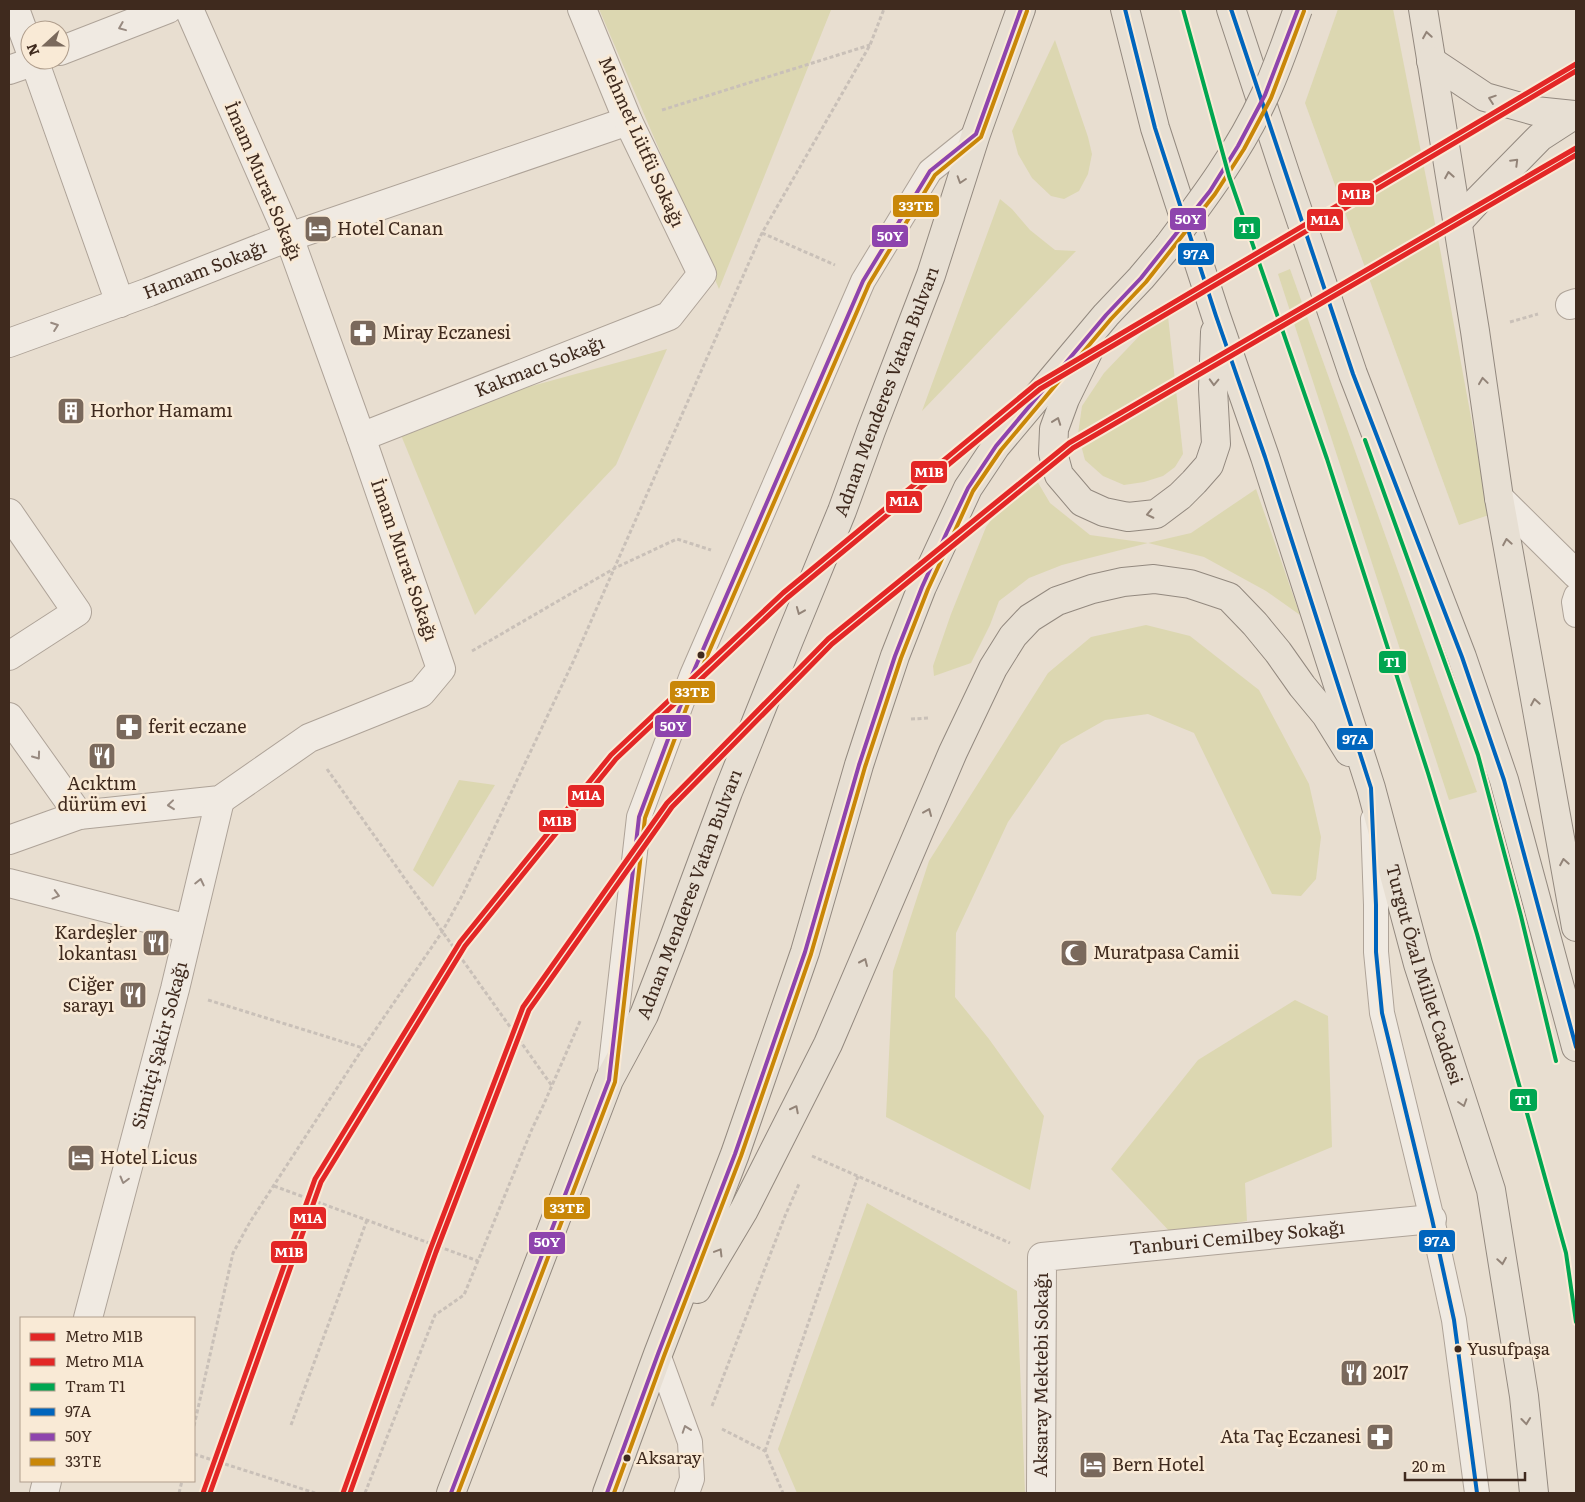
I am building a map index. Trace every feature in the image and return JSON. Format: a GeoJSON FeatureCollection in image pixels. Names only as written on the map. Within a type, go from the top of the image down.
{"type":"FeatureCollection","features":[{"type":"Feature","properties":{"kind":"main road","name":"Adnan Menderes Vatan Bulvarı"},"geometry":{"type":"LineString","coordinates":[[451,1493],[609,1080],[644,1015],[732,783],[842,511],[871,430],[932,275],[976,134],[1021,9]]}},
{"type":"Feature","properties":{"kind":"main road","name":"Turgut Özal Millet Caddesi"},"geometry":{"type":"LineString","coordinates":[[1125,9],[1155,128],[1216,316],[1268,466],[1371,788],[1418,964],[1490,1190],[1524,1396],[1534,1493]]}},
{"type":"Feature","properties":{"kind":"main road"},"geometry":{"type":"LineString","coordinates":[[1231,9],[1354,374],[1462,658],[1504,780],[1576,1046]]}},
{"type":"Feature","properties":{"kind":"main road"},"geometry":{"type":"LineString","coordinates":[[607,1493],[735,1154],[805,952],[856,774],[895,656],[922,587],[968,488],[996,446],[1106,315],[1168,246],[1210,191],[1238,146],[1265,95],[1298,9]]}},
{"type":"Feature","properties":{"kind":"main road"},"geometry":{"type":"LineString","coordinates":[[1423,9],[1476,331],[1499,498],[1576,927]]}},
{"type":"Feature","properties":{"kind":"main road"},"geometry":{"type":"LineString","coordinates":[[1431,61],[1485,97],[1536,111],[1574,115],[1540,137],[1457,223]]}},
{"type":"Feature","properties":{"kind":"main road"},"geometry":{"type":"LineString","coordinates":[[1106,315],[1065,399],[1054,428],[1053,453],[1059,475],[1082,502],[1104,512],[1128,517],[1156,514],[1180,496],[1209,465],[1216,444],[1213,389],[1216,316]]}},
{"type":"Feature","properties":{"kind":"main road"},"geometry":{"type":"LineString","coordinates":[[658,1354],[744,1210],[828,1044],[993,668],[1013,636],[1030,618],[1057,601],[1123,582],[1154,578],[1190,584],[1229,597],[1255,624],[1326,715],[1371,788]]}},
{"type":"Feature","properties":{"kind":"street"},"geometry":{"type":"LineString","coordinates":[[15,9],[20,22]]}},
{"type":"Feature","properties":{"kind":"street"},"geometry":{"type":"LineString","coordinates":[[70,47],[168,9]]}},
{"type":"Feature","properties":{"kind":"street","name":"İmam Murat Sokağı"},"geometry":{"type":"LineString","coordinates":[[188,9],[289,237],[442,669]]}},
{"type":"Feature","properties":{"kind":"street","name":"Mehmet Lütfü Sokağı"},"geometry":{"type":"LineString","coordinates":[[582,9],[628,121],[702,274]]}},
{"type":"Feature","properties":{"kind":"street"},"geometry":{"type":"LineString","coordinates":[[38,70],[120,303]]}},
{"type":"Feature","properties":{"kind":"street","name":"Hamam Sokağı"},"geometry":{"type":"LineString","coordinates":[[9,343],[120,303],[289,237],[628,121]]}},
{"type":"Feature","properties":{"kind":"street","name":"Kakmacı Sokağı"},"geometry":{"type":"LineString","coordinates":[[361,437],[669,316],[702,274]]}},
{"type":"Feature","properties":{"kind":"street"},"geometry":{"type":"LineString","coordinates":[[1499,498],[1576,574]]}},
{"type":"Feature","properties":{"kind":"street"},"geometry":{"type":"LineString","coordinates":[[9,513],[77,612],[9,656]]}},
{"type":"Feature","properties":{"kind":"street"},"geometry":{"type":"LineString","coordinates":[[9,840],[79,815],[220,800],[309,738],[421,693],[442,669]]}},
{"type":"Feature","properties":{"kind":"street"},"geometry":{"type":"LineString","coordinates":[[9,717],[79,815]]}},
{"type":"Feature","properties":{"kind":"street","name":"Simitçi Şakir Sokağı"},"geometry":{"type":"LineString","coordinates":[[88,1317],[175,989],[220,800]]}},
{"type":"Feature","properties":{"kind":"street"},"geometry":{"type":"LineString","coordinates":[[9,882],[189,929]]}},
{"type":"Feature","properties":{"kind":"street","name":"Tanburi Cemilbey Sokağı"},"geometry":{"type":"LineString","coordinates":[[1042,1258],[1432,1219]]}},
{"type":"Feature","properties":{"kind":"street","name":"Aksaray Mektebi Sokağı"},"geometry":{"type":"LineString","coordinates":[[1041,1493],[1042,1258]]}},
{"type":"Feature","properties":{"kind":"lane"},"geometry":{"type":"LineString","coordinates":[[609,1080],[639,818],[692,675],[863,281],[930,171],[976,134]]}},
{"type":"Feature","properties":{"kind":"lane"},"geometry":{"type":"LineString","coordinates":[[1576,596],[1574,602],[1576,615]]}},
{"type":"Feature","properties":{"kind":"lane"},"geometry":{"type":"LineString","coordinates":[[1371,788],[1376,952],[1382,1013],[1432,1219],[1454,1320],[1477,1493]]}},
{"type":"Feature","properties":{"kind":"lane"},"geometry":{"type":"LineString","coordinates":[[658,1354],[696,1425],[690,1442],[692,1479],[686,1493]]}},
{"type":"Feature","properties":{"kind":"path"},"geometry":{"type":"LineString","coordinates":[[195,1422],[233,1253],[250,1222],[363,1048],[442,932],[463,894],[615,568],[762,234],[870,45],[884,9]]}},
{"type":"Feature","properties":{"kind":"path"},"geometry":{"type":"LineString","coordinates":[[628,121],[870,45]]}},
{"type":"Feature","properties":{"kind":"path"},"geometry":{"type":"LineString","coordinates":[[762,234],[832,263],[863,281]]}},
{"type":"Feature","properties":{"kind":"path"},"geometry":{"type":"LineString","coordinates":[[1476,331],[1573,304]]}},
{"type":"Feature","properties":{"kind":"path"},"geometry":{"type":"LineString","coordinates":[[442,669],[615,568],[677,539],[742,560]]}},
{"type":"Feature","properties":{"kind":"path"},"geometry":{"type":"LineString","coordinates":[[873,722],[971,715]]}},
{"type":"Feature","properties":{"kind":"path"},"geometry":{"type":"LineString","coordinates":[[309,738],[322,762],[552,1086]]}},
{"type":"Feature","properties":{"kind":"path"},"geometry":{"type":"LineString","coordinates":[[175,989],[363,1048]]}},
{"type":"Feature","properties":{"kind":"path"},"geometry":{"type":"LineString","coordinates":[[365,1493],[435,1315],[464,1295],[532,1129]]}},
{"type":"Feature","properties":{"kind":"path"},"geometry":{"type":"LineString","coordinates":[[812,1156],[1042,1258]]}},
{"type":"Feature","properties":{"kind":"path"},"geometry":{"type":"LineString","coordinates":[[783,1493],[765,1451],[858,1176]]}},
{"type":"Feature","properties":{"kind":"path"},"geometry":{"type":"LineString","coordinates":[[274,1186],[478,1261]]}},
{"type":"Feature","properties":{"kind":"path"},"geometry":{"type":"LineString","coordinates":[[765,1451],[696,1425],[785,1216]]}},
{"type":"Feature","properties":{"kind":"path"},"geometry":{"type":"LineString","coordinates":[[290,1425],[366,1220]]}},
{"type":"Feature","properties":{"kind":"path"},"geometry":{"type":"LineString","coordinates":[[195,1454],[315,1493]]}},
{"type":"Feature","properties":{"kind":"shaded area"},"geometry":{"type":"Polygon","coordinates":[[[599,9],[831,10],[719,289],[599,9]]]}},
{"type":"Feature","properties":{"kind":"shaded area"},"geometry":{"type":"Polygon","coordinates":[[[1338,9],[1393,9],[1489,515],[1459,525],[1305,103],[1338,9]]]}},
{"type":"Feature","properties":{"kind":"shaded area"},"geometry":{"type":"Polygon","coordinates":[[[1055,40],[1092,154],[1088,174],[1079,191],[1064,199],[1051,196],[1032,178],[1018,154],[1012,131],[1055,40]]]}},
{"type":"Feature","properties":{"kind":"shaded area"},"geometry":{"type":"Polygon","coordinates":[[[1000,199],[1012,209],[1030,230],[1055,250],[1076,251],[922,411],[1000,199]]]}},
{"type":"Feature","properties":{"kind":"shaded area"},"geometry":{"type":"Polygon","coordinates":[[[1290,269],[1477,792],[1449,800],[1278,274],[1290,269]]]}},
{"type":"Feature","properties":{"kind":"shaded area"},"geometry":{"type":"Polygon","coordinates":[[[1167,307],[1183,454],[1175,467],[1163,476],[1144,482],[1124,485],[1103,476],[1085,460],[1078,434],[1082,406],[1104,373],[1167,307]]]}},
{"type":"Feature","properties":{"kind":"shaded area"},"geometry":{"type":"Polygon","coordinates":[[[667,349],[616,465],[475,615],[396,423],[667,349]]]}},
{"type":"Feature","properties":{"kind":"shaded area"},"geometry":{"type":"Polygon","coordinates":[[[1030,469],[1050,503],[1090,535],[1148,543],[1062,565],[1029,578],[999,601],[990,625],[971,663],[934,676],[933,666],[951,614],[986,527],[1030,469]]]}},
{"type":"Feature","properties":{"kind":"shaded area"},"geometry":{"type":"Polygon","coordinates":[[[1256,489],[1300,615],[1266,591],[1204,557],[1148,543],[1191,533],[1256,489]]]}},
{"type":"Feature","properties":{"kind":"shaded area"},"geometry":{"type":"Polygon","coordinates":[[[1146,625],[1190,636],[1259,690],[1309,784],[1321,837],[1316,879],[1301,896],[1272,894],[1194,733],[1148,714],[1105,720],[1061,745],[1008,822],[956,933],[955,997],[989,1039],[1044,1116],[1030,1190],[886,1117],[893,971],[929,861],[1048,673],[1091,637],[1146,625]]]}},
{"type":"Feature","properties":{"kind":"shaded area"},"geometry":{"type":"Polygon","coordinates":[[[459,780],[495,785],[433,887],[413,870],[459,780]]]}},
{"type":"Feature","properties":{"kind":"shaded area"},"geometry":{"type":"Polygon","coordinates":[[[1295,1000],[1328,1016],[1332,1147],[1245,1183],[1247,1221],[1172,1234],[1111,1169],[1198,1060],[1295,1000]]]}},
{"type":"Feature","properties":{"kind":"shaded area"},"geometry":{"type":"Polygon","coordinates":[[[867,1203],[1017,1291],[1025,1493],[797,1493],[778,1449],[867,1203]]]}},
{"type":"Feature","properties":{"kind":"metro line","name":"M1B"},"geometry":{"type":"LineString","coordinates":[[203,1493],[315,1179],[460,942],[611,755],[783,593],[1036,384],[1576,64]]}},
{"type":"Feature","properties":{"kind":"metro line","name":"M1A"},"geometry":{"type":"LineString","coordinates":[[210,1493],[321,1182],[465,946],[616,759],[787,598],[1040,389],[1576,71]]}},
{"type":"Feature","properties":{"kind":"metro line","name":"M1B"},"geometry":{"type":"LineString","coordinates":[[343,1493],[430,1250],[523,1007],[667,803],[828,639],[1069,443],[1576,148]]}},
{"type":"Feature","properties":{"kind":"metro line","name":"M1A"},"geometry":{"type":"LineString","coordinates":[[350,1493],[436,1252],[529,1010],[672,807],[832,644],[1073,448],[1576,155]]}},
{"type":"Feature","properties":{"kind":"tram line","name":"T1"},"geometry":{"type":"LineString","coordinates":[[1183,9],[1229,176],[1327,459],[1428,773],[1477,934],[1566,1253],[1576,1322]]}},
{"type":"Feature","properties":{"kind":"tram line","name":"T1"},"geometry":{"type":"LineString","coordinates":[[1365,440],[1478,755],[1521,916],[1556,1061]]}},
{"type":"Feature","properties":{"kind":"transit line","name":"50Y"},"geometry":{"type":"LineString","coordinates":[[451,1493],[609,1080],[639,817],[692,675],[863,281],[930,171],[976,134],[1021,9]]}},
{"type":"Feature","properties":{"kind":"transit line","name":"97A"},"geometry":{"type":"LineString","coordinates":[[1125,9],[1155,128],[1216,316],[1265,457],[1371,788],[1376,952],[1382,1013],[1432,1219],[1454,1320],[1477,1493]]}},
{"type":"Feature","properties":{"kind":"transit line","name":"97A"},"geometry":{"type":"LineString","coordinates":[[1231,9],[1353,374],[1462,657],[1504,780],[1576,1047]]}},
{"type":"Feature","properties":{"kind":"transit line","name":"50Y"},"geometry":{"type":"LineString","coordinates":[[607,1493],[735,1154],[805,952],[859,765],[895,656],[922,587],[947,532],[968,488],[996,446],[1106,315],[1141,278],[1210,191],[1238,146],[1265,95],[1298,9]]}},
{"type":"Feature","properties":{"kind":"transit line","name":"33TE"},"geometry":{"type":"LineString","coordinates":[[458,1493],[615,1082],[645,818],[698,677],[869,284],[935,175],[981,137],[1027,11]]}},
{"type":"Feature","properties":{"kind":"transit line","name":"33TE"},"geometry":{"type":"LineString","coordinates":[[614,1493],[664,1356],[741,1156],[811,954],[865,767],[901,658],[928,589],[973,491],[1001,450],[1111,319],[1146,282],[1215,194],[1244,149],[1271,98],[1304,11]]}},
{"type":"Feature","properties":{"kind":"place","name":"Hotel Canan"},"geometry":{"type":"Point","coordinates":[318,229]}},
{"type":"Feature","properties":{"kind":"place","name":"Miray Eczanesi"},"geometry":{"type":"Point","coordinates":[363,333]}},
{"type":"Feature","properties":{"kind":"place","name":"Horhor Hamamı"},"geometry":{"type":"Point","coordinates":[71,411]}},
{"type":"Feature","properties":{"kind":"place","name":"ferit eczane"},"geometry":{"type":"Point","coordinates":[129,727]}},
{"type":"Feature","properties":{"kind":"place","name":"Acıktım dürüm evi"},"geometry":{"type":"Point","coordinates":[102,756]}},
{"type":"Feature","properties":{"kind":"place","name":"Kardeşler lokantası"},"geometry":{"type":"Point","coordinates":[156,943]}},
{"type":"Feature","properties":{"kind":"place","name":"Muratpasa Camii"},"geometry":{"type":"Point","coordinates":[1074,953]}},
{"type":"Feature","properties":{"kind":"place","name":"Ciğer sarayı"},"geometry":{"type":"Point","coordinates":[133,995]}},
{"type":"Feature","properties":{"kind":"place","name":"Hotel Licus"},"geometry":{"type":"Point","coordinates":[81,1158]}},
{"type":"Feature","properties":{"kind":"place","name":"Yusufpaşa"},"geometry":{"type":"Point","coordinates":[1458,1349]}},
{"type":"Feature","properties":{"kind":"place","name":"2017"},"geometry":{"type":"Point","coordinates":[1354,1373]}},
{"type":"Feature","properties":{"kind":"place","name":"Ata Taç Eczanesi"},"geometry":{"type":"Point","coordinates":[1380,1437]}},
{"type":"Feature","properties":{"kind":"place","name":"Aksaray"},"geometry":{"type":"Point","coordinates":[627,1458]}},
{"type":"Feature","properties":{"kind":"place","name":"Bern Hotel"},"geometry":{"type":"Point","coordinates":[1093,1465]}}]}
